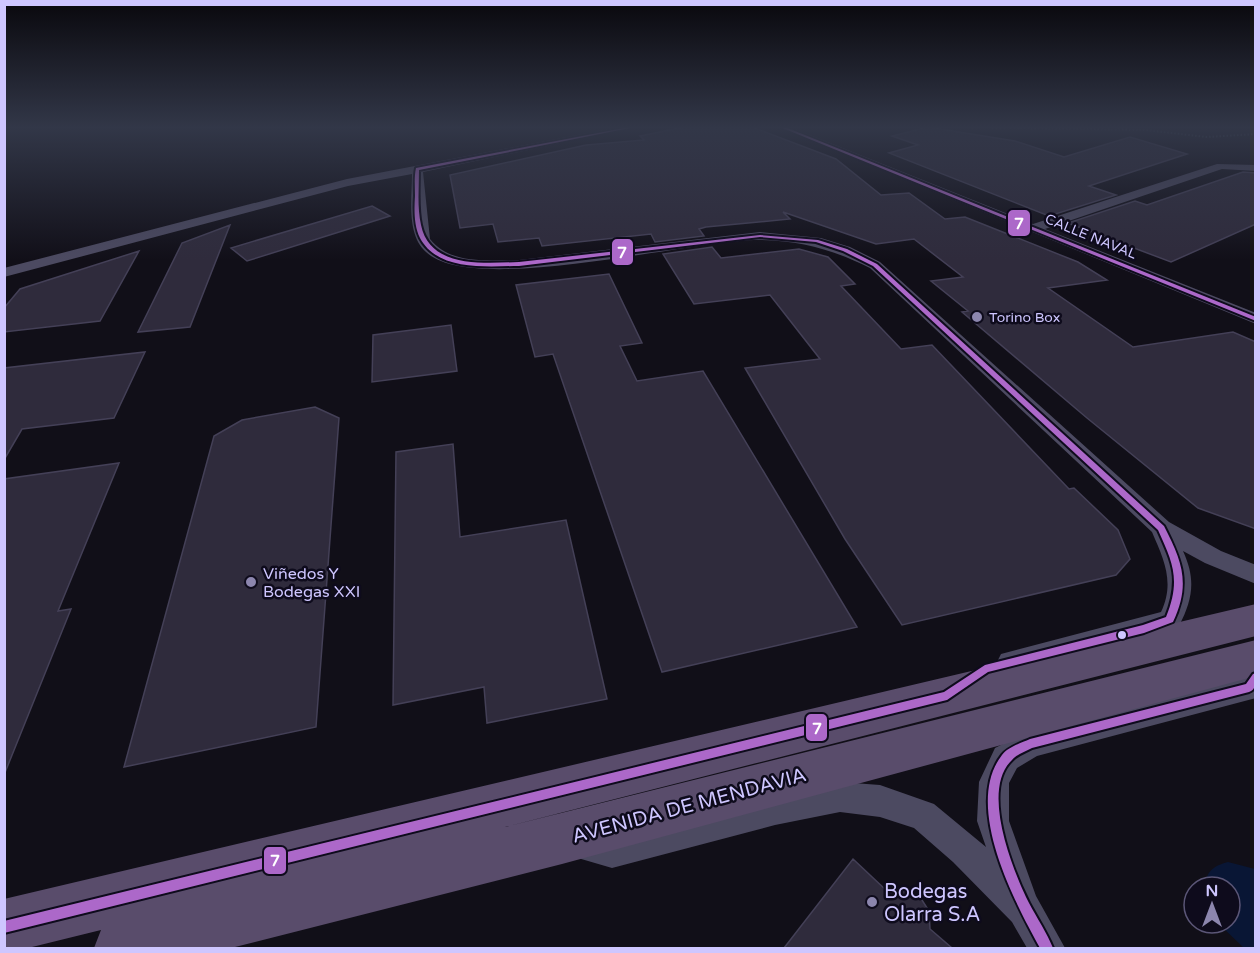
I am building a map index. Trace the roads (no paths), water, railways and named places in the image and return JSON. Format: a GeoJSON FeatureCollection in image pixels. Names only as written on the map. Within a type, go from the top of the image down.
{"type":"FeatureCollection","features":[{"type":"Feature","properties":{"kind":"main road"},"geometry":{"type":"LineString","coordinates":[[4,927],[1256,620]]}},
{"type":"Feature","properties":{"kind":"main road","name":"AVENIDA DE MENDAVIA"},"geometry":{"type":"LineString","coordinates":[[122,948],[562,839],[1256,658]]}},
{"type":"Feature","properties":{"kind":"street"},"geometry":{"type":"LineString","coordinates":[[4,273],[287,197],[406,171]]}},
{"type":"Feature","properties":{"kind":"street"},"geometry":{"type":"LineString","coordinates":[[417,171],[422,238],[435,254],[453,259],[485,264],[519,264],[760,236],[816,241],[845,250],[875,265],[1161,528],[1213,557],[1256,575]]}},
{"type":"Feature","properties":{"kind":"street","name":"CALLE NAVAL"},"geometry":{"type":"LineString","coordinates":[[893,171],[1256,319]]}},
{"type":"Feature","properties":{"kind":"street"},"geometry":{"type":"LineString","coordinates":[[1034,228],[1204,171]]}},
{"type":"Feature","properties":{"kind":"street"},"geometry":{"type":"LineString","coordinates":[[947,696],[985,669],[1144,629],[1170,619],[1181,598],[1181,573],[1161,528]]}},
{"type":"Feature","properties":{"kind":"street"},"geometry":{"type":"LineString","coordinates":[[1047,948],[1024,909],[993,821],[994,782],[1006,758],[1030,744],[1248,688],[1256,676]]}},
{"type":"Feature","properties":{"kind":"street"},"geometry":{"type":"LineString","coordinates":[[562,839],[612,852],[786,807],[840,797],[880,801],[923,815],[965,850],[1024,909]]}},
{"type":"Feature","properties":{"kind":"water"},"geometry":{"type":"Polygon","coordinates":[[[1228,862],[1255,869],[1255,948],[1244,948],[1230,935],[1242,935],[1242,875],[1208,875],[1218,865],[1228,862]]]}},
{"type":"Feature","properties":{"kind":"place","name":"Torino Box"},"geometry":{"type":"Point","coordinates":[977,317]}},
{"type":"Feature","properties":{"kind":"place","name":"Viñedos Y Bodegas XXI"},"geometry":{"type":"Point","coordinates":[251,582]}},
{"type":"Feature","properties":{"kind":"place","name":"Bodegas Olarra S.A"},"geometry":{"type":"Point","coordinates":[872,902]}}]}
